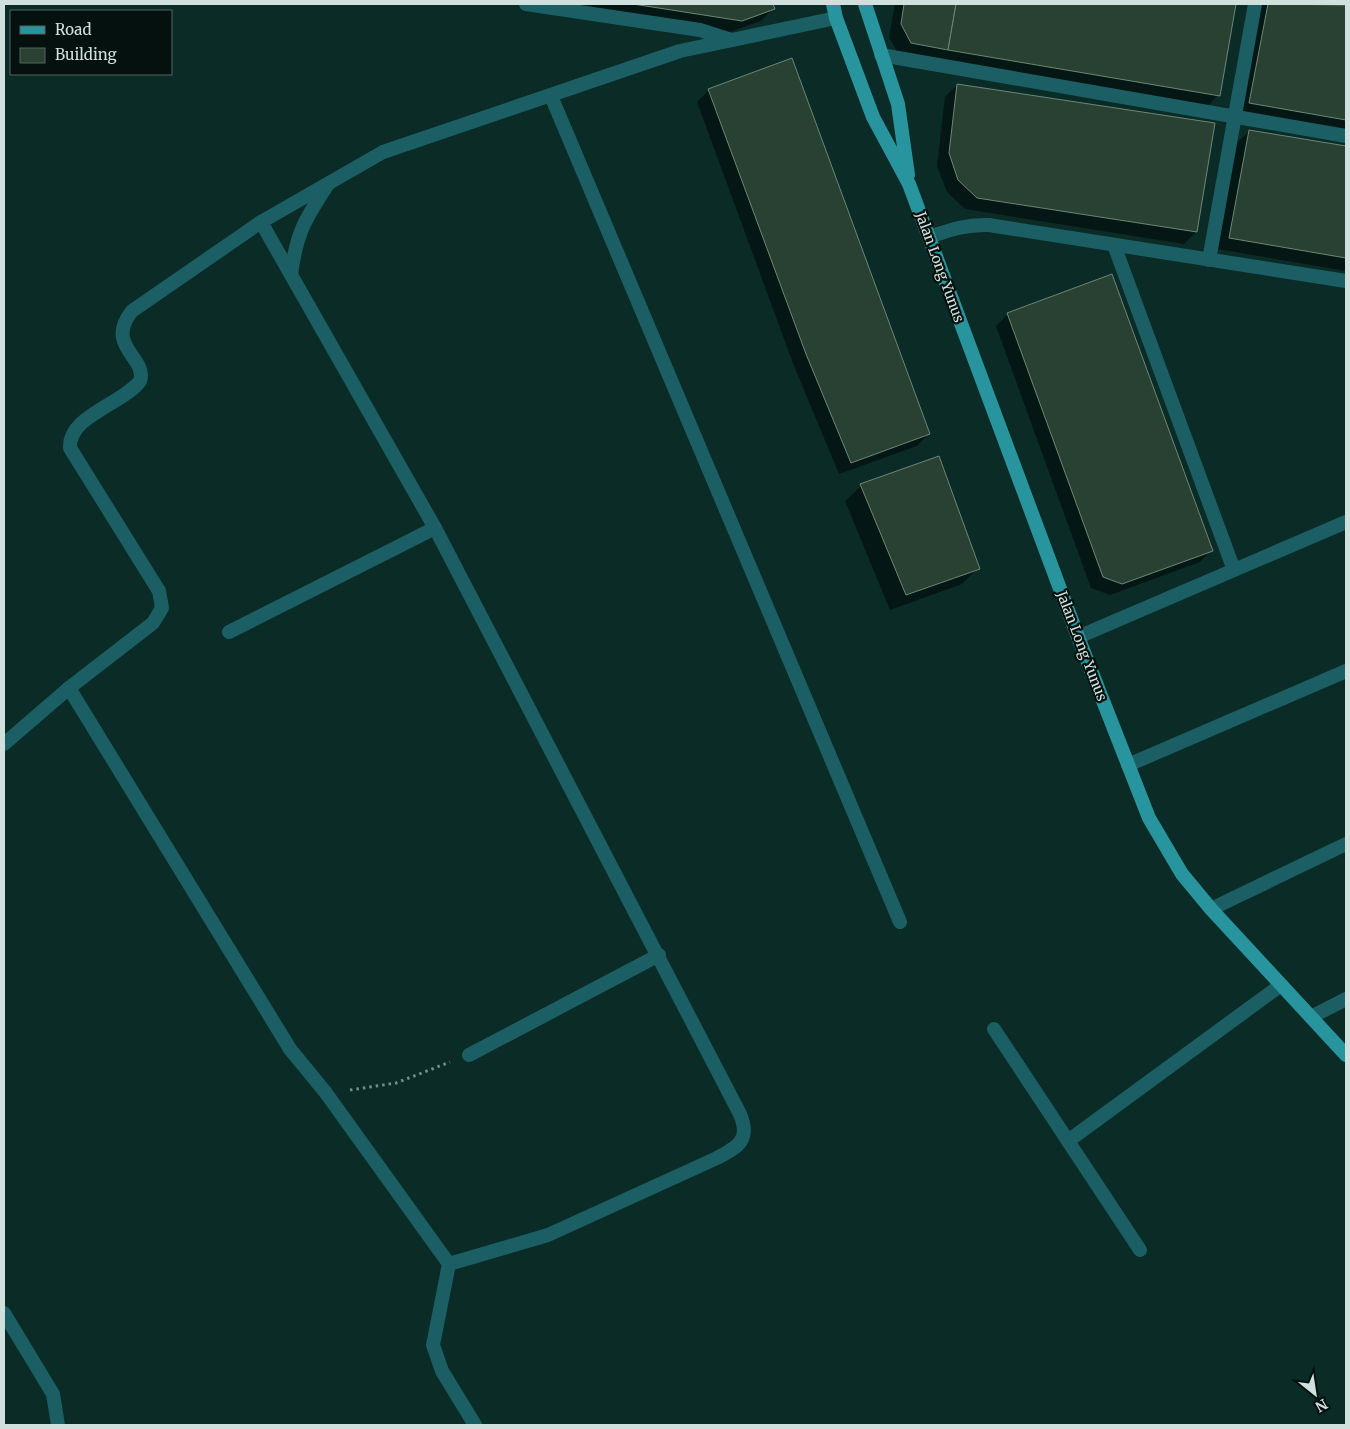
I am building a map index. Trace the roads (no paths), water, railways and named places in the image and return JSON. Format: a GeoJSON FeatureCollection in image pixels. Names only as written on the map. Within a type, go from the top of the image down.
{"type":"FeatureCollection","features":[{"type":"Feature","properties":{"kind":"main road","name":"Jalan Long Yunus"},"geometry":{"type":"LineString","coordinates":[[833,4],[836,18],[872,117],[909,184],[1078,637],[1149,818],[1182,874],[1211,910],[1346,1055]]}},
{"type":"Feature","properties":{"kind":"main road","name":"Jalan Long Yunus"},"geometry":{"type":"LineString","coordinates":[[865,4],[898,104],[909,184]]}},
{"type":"Feature","properties":{"kind":"street"},"geometry":{"type":"LineString","coordinates":[[526,4],[700,30],[731,40]]}},
{"type":"Feature","properties":{"kind":"street"},"geometry":{"type":"LineString","coordinates":[[1209,260],[1255,4]]}},
{"type":"Feature","properties":{"kind":"street"},"geometry":{"type":"LineString","coordinates":[[4,744],[69,688],[154,623],[159,616],[162,600],[159,591],[74,455],[70,440],[72,432],[140,382],[140,372],[122,334],[123,322],[132,311],[261,222],[383,152],[680,51],[836,18]]}},
{"type":"Feature","properties":{"kind":"street"},"geometry":{"type":"LineString","coordinates":[[881,55],[1346,136]]}},
{"type":"Feature","properties":{"kind":"street"},"geometry":{"type":"LineString","coordinates":[[551,96],[900,922]]}},
{"type":"Feature","properties":{"kind":"street"},"geometry":{"type":"LineString","coordinates":[[291,274],[297,238],[304,220],[330,181]]}},
{"type":"Feature","properties":{"kind":"street"},"geometry":{"type":"LineString","coordinates":[[261,222],[435,528],[659,955],[740,1114],[745,1129],[739,1144],[717,1158],[548,1235],[449,1264]]}},
{"type":"Feature","properties":{"kind":"street"},"geometry":{"type":"LineString","coordinates":[[929,237],[956,228],[972,225],[989,225],[1346,282]]}},
{"type":"Feature","properties":{"kind":"street"},"geometry":{"type":"LineString","coordinates":[[1114,246],[1234,570]]}},
{"type":"Feature","properties":{"kind":"street"},"geometry":{"type":"LineString","coordinates":[[1078,637],[1346,522]]}},
{"type":"Feature","properties":{"kind":"street"},"geometry":{"type":"LineString","coordinates":[[229,632],[435,528]]}},
{"type":"Feature","properties":{"kind":"street"},"geometry":{"type":"LineString","coordinates":[[1128,765],[1346,672]]}},
{"type":"Feature","properties":{"kind":"street"},"geometry":{"type":"LineString","coordinates":[[69,688],[290,1050],[326,1093],[449,1264],[433,1344],[442,1371],[475,1425]]}},
{"type":"Feature","properties":{"kind":"street"},"geometry":{"type":"LineString","coordinates":[[1211,910],[1346,844]]}},
{"type":"Feature","properties":{"kind":"street"},"geometry":{"type":"LineString","coordinates":[[469,1055],[659,955]]}},
{"type":"Feature","properties":{"kind":"street"},"geometry":{"type":"LineString","coordinates":[[1068,1142],[1281,985]]}},
{"type":"Feature","properties":{"kind":"street"},"geometry":{"type":"LineString","coordinates":[[1311,1018],[1346,1000]]}},
{"type":"Feature","properties":{"kind":"street"},"geometry":{"type":"LineString","coordinates":[[994,1029],[1140,1250]]}},
{"type":"Feature","properties":{"kind":"street"},"geometry":{"type":"LineString","coordinates":[[4,1313],[52,1394],[58,1425]]}}]}
